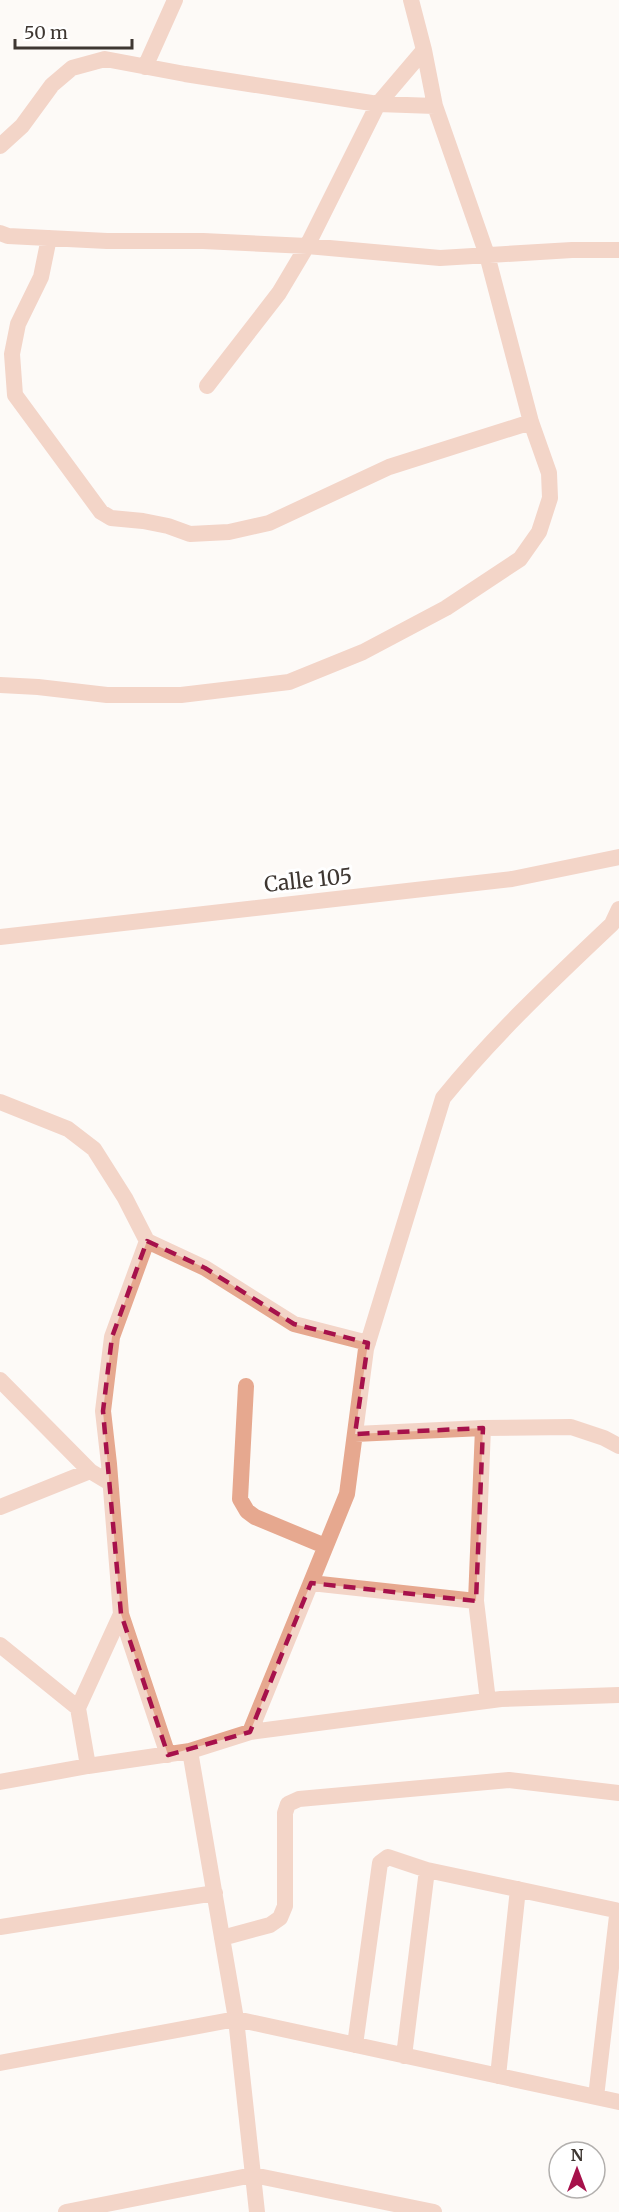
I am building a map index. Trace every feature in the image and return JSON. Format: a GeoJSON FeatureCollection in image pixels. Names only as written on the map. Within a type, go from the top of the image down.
{"type":"FeatureCollection","features":[{"type":"Feature","properties":{"kind":"street"},"geometry":{"type":"LineString","coordinates":[[145,67],[175,0]]}},
{"type":"Feature","properties":{"kind":"street"},"geometry":{"type":"LineString","coordinates":[[0,685],[107,695],[181,695],[289,681],[363,652],[446,608],[520,559],[539,532],[550,498],[549,473],[531,422],[487,255],[435,106],[411,0]]}},
{"type":"Feature","properties":{"kind":"street"},"geometry":{"type":"LineString","coordinates":[[207,386],[279,293],[307,246],[378,104],[424,50]]}},
{"type":"Feature","properties":{"kind":"street"},"geometry":{"type":"LineString","coordinates":[[0,146],[22,126],[52,86],[72,68],[105,59],[378,104],[435,106]]}},
{"type":"Feature","properties":{"kind":"street"},"geometry":{"type":"LineString","coordinates":[[0,233],[8,236],[49,238],[307,246],[440,258],[572,250],[619,250]]}},
{"type":"Feature","properties":{"kind":"street"},"geometry":{"type":"LineString","coordinates":[[49,238],[41,277],[18,324],[12,354],[8,398],[101,512],[111,518],[143,520],[190,534],[229,532],[269,523],[389,467],[531,422]]}},
{"type":"Feature","properties":{"kind":"street","name":"Calle 105"},"geometry":{"type":"LineString","coordinates":[[0,937],[512,879],[619,857]]}},
{"type":"Feature","properties":{"kind":"street"},"geometry":{"type":"LineString","coordinates":[[250,1732],[346,1494],[368,1343],[443,1098],[539,993],[612,924],[619,909]]}},
{"type":"Feature","properties":{"kind":"street"},"geometry":{"type":"LineString","coordinates":[[0,1102],[68,1129],[94,1149],[125,1198],[147,1241],[205,1268],[294,1324],[368,1343]]}},
{"type":"Feature","properties":{"kind":"street"},"geometry":{"type":"LineString","coordinates":[[147,1241],[112,1337],[103,1411],[121,1614],[168,1755]]}},
{"type":"Feature","properties":{"kind":"street"},"geometry":{"type":"LineString","coordinates":[[0,1380],[90,1471],[110,1483]]}},
{"type":"Feature","properties":{"kind":"street"},"geometry":{"type":"LineString","coordinates":[[246,1386],[240,1499],[247,1511],[255,1517],[326,1546]]}},
{"type":"Feature","properties":{"kind":"street"},"geometry":{"type":"LineString","coordinates":[[355,1434],[483,1428],[571,1427],[604,1438],[619,1446]]}},
{"type":"Feature","properties":{"kind":"street"},"geometry":{"type":"LineString","coordinates":[[483,1428],[476,1601],[488,1701]]}},
{"type":"Feature","properties":{"kind":"street"},"geometry":{"type":"LineString","coordinates":[[0,1507],[90,1471]]}},
{"type":"Feature","properties":{"kind":"street"},"geometry":{"type":"LineString","coordinates":[[311,1583],[476,1601]]}},
{"type":"Feature","properties":{"kind":"street"},"geometry":{"type":"LineString","coordinates":[[88,1766],[78,1708],[121,1614]]}},
{"type":"Feature","properties":{"kind":"street"},"geometry":{"type":"LineString","coordinates":[[0,1645],[78,1708]]}},
{"type":"Feature","properties":{"kind":"street"},"geometry":{"type":"LineString","coordinates":[[0,1782],[190,1751],[250,1732],[488,1701],[619,1695]]}},
{"type":"Feature","properties":{"kind":"street"},"geometry":{"type":"LineString","coordinates":[[190,1751],[237,2019],[257,2212]]}},
{"type":"Feature","properties":{"kind":"street"},"geometry":{"type":"LineString","coordinates":[[222,1938],[270,1925],[280,1918],[285,1906],[285,1813],[288,1804],[298,1799],[509,1780],[619,1793]]}},
{"type":"Feature","properties":{"kind":"street"},"geometry":{"type":"LineString","coordinates":[[356,2045],[380,1863],[388,1857],[427,1870],[615,1910],[617,1913],[596,2097]]}},
{"type":"Feature","properties":{"kind":"street"},"geometry":{"type":"LineString","coordinates":[[404,2056],[427,1870]]}},
{"type":"Feature","properties":{"kind":"street"},"geometry":{"type":"LineString","coordinates":[[498,2076],[518,1889]]}},
{"type":"Feature","properties":{"kind":"street"},"geometry":{"type":"LineString","coordinates":[[0,1927],[215,1893]]}},
{"type":"Feature","properties":{"kind":"street"},"geometry":{"type":"LineString","coordinates":[[0,2063],[237,2019],[619,2102]]}},
{"type":"Feature","properties":{"kind":"street"},"geometry":{"type":"LineString","coordinates":[[66,2212],[253,2175],[434,2212]]}},
{"type":"Feature","properties":{"kind":"highlighted area"},"geometry":{"type":"Polygon","coordinates":[[[147,1241],[205,1268],[294,1324],[368,1343],[355,1434],[483,1428],[476,1601],[311,1583],[250,1732],[168,1755],[121,1614],[103,1411],[112,1337],[147,1241]]]}}]}
